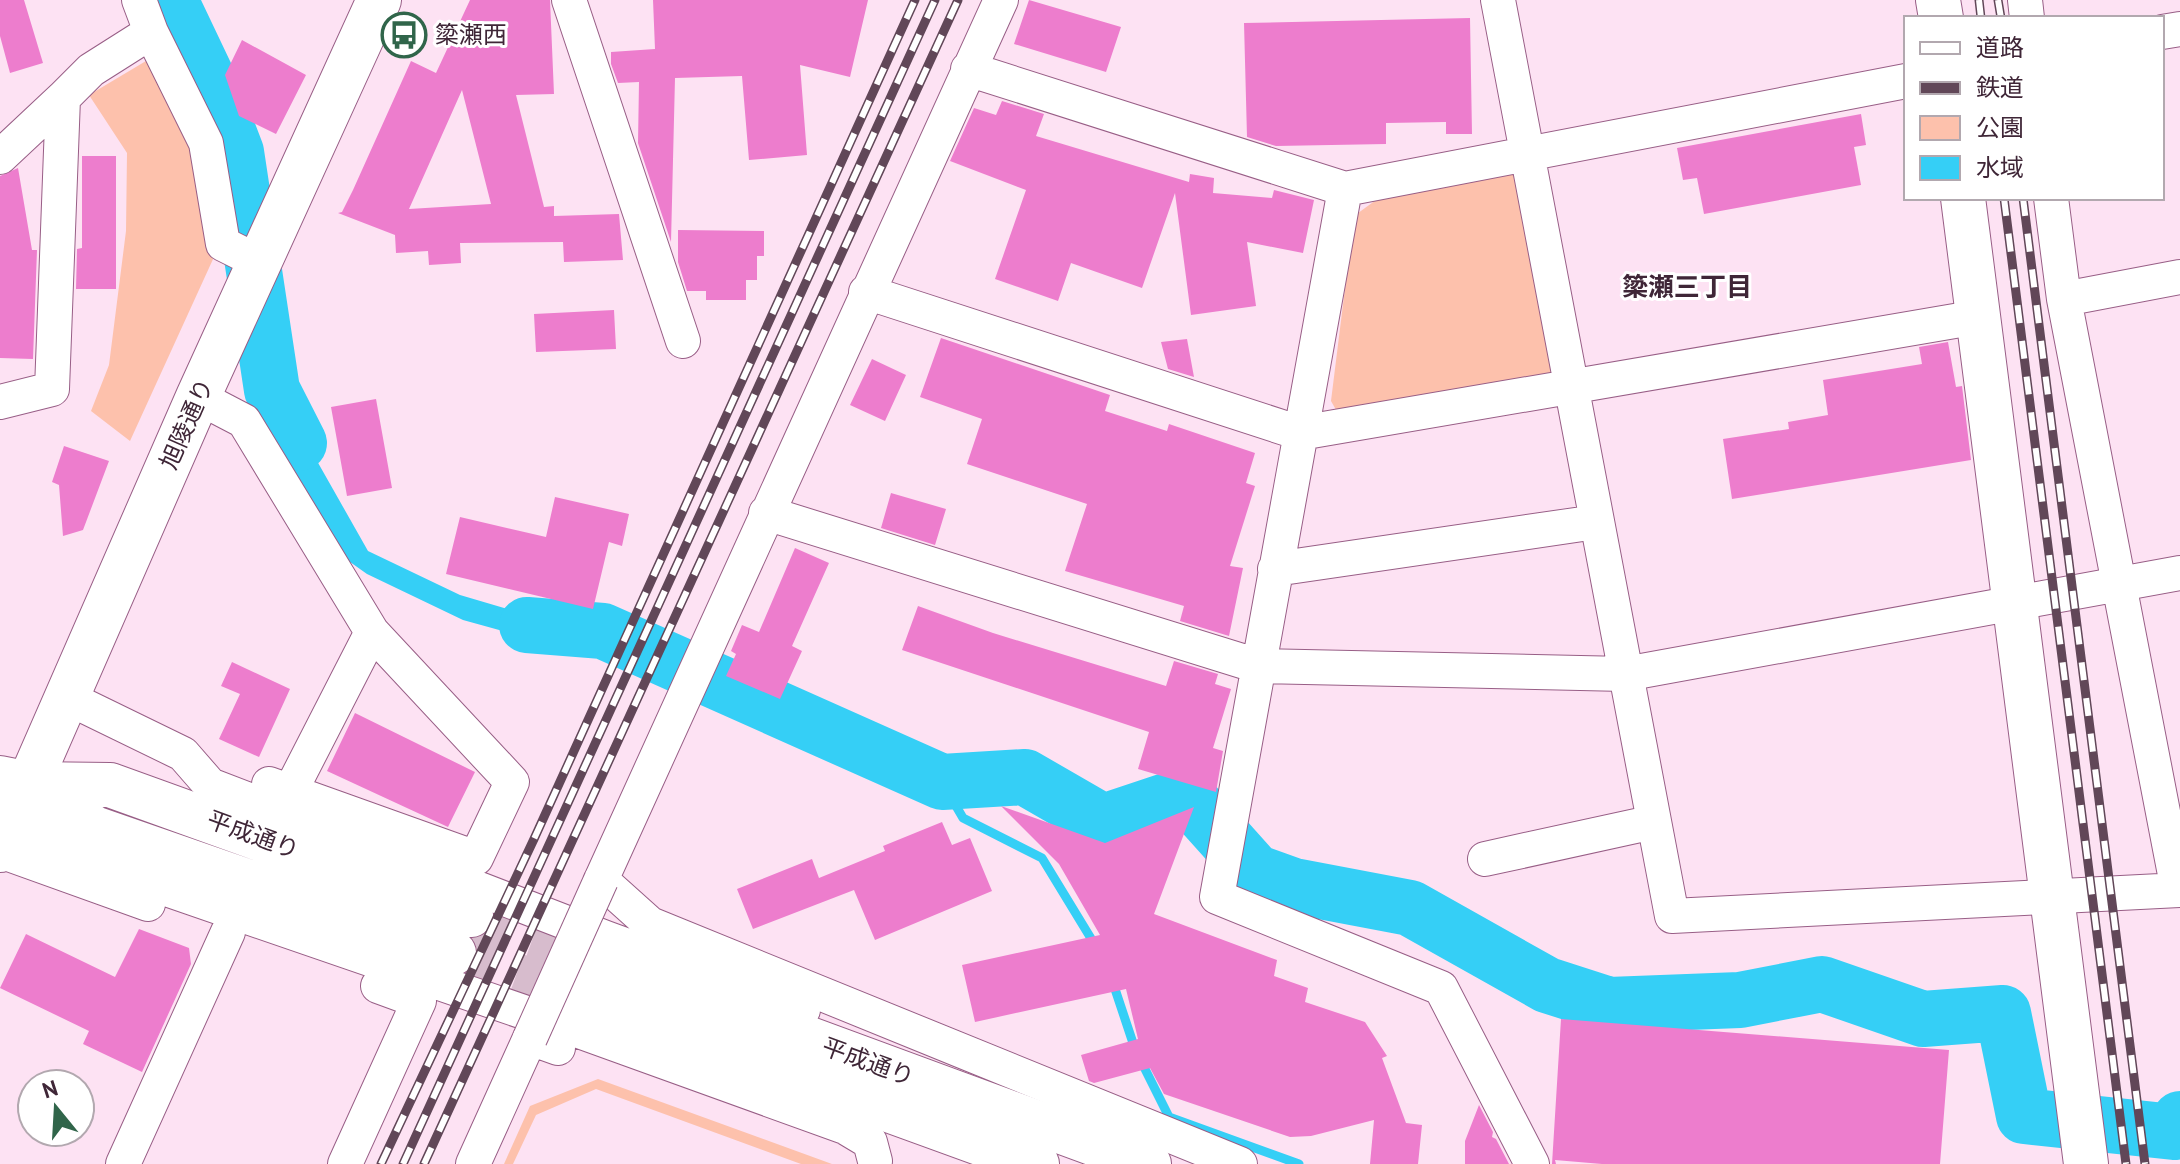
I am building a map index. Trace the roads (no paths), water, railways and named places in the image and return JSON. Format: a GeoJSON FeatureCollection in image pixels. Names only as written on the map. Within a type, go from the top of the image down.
{"type":"FeatureCollection","features":[{"type":"Feature","properties":{"kind":"street","name":"旭陵通り"},"geometry":{"type":"LineString","coordinates":[[8,817],[68,698],[198,397],[379,0]]}},
{"type":"Feature","properties":{"kind":"street"},"geometry":{"type":"LineString","coordinates":[[569,0],[683,341]]}},
{"type":"Feature","properties":{"kind":"street"},"geometry":{"type":"LineString","coordinates":[[473,1164],[1001,0]]}},
{"type":"Feature","properties":{"kind":"street"},"geometry":{"type":"LineString","coordinates":[[1498,0],[1672,916],[2179,890],[2064,299],[2051,200]]}},
{"type":"Feature","properties":{"kind":"street"},"geometry":{"type":"LineString","coordinates":[[0,157],[145,16],[206,143],[223,244],[261,263]]}},
{"type":"Feature","properties":{"kind":"street"},"geometry":{"type":"LineString","coordinates":[[968,69],[1345,189],[1904,81]]}},
{"type":"Feature","properties":{"kind":"street"},"geometry":{"type":"LineString","coordinates":[[0,402],[52,389],[63,98]]}},
{"type":"Feature","properties":{"kind":"street"},"geometry":{"type":"LineString","coordinates":[[1345,189],[1217,897],[1441,988],[1532,1164]]}},
{"type":"Feature","properties":{"kind":"street"},"geometry":{"type":"LineString","coordinates":[[1963,200],[2086,1164]]}},
{"type":"Feature","properties":{"kind":"street"},"geometry":{"type":"LineString","coordinates":[[2064,299],[2180,277]]}},
{"type":"Feature","properties":{"kind":"street"},"geometry":{"type":"LineString","coordinates":[[866,292],[1300,433],[1978,317]]}},
{"type":"Feature","properties":{"kind":"street"},"geometry":{"type":"LineString","coordinates":[[68,698],[183,754],[476,858],[512,782],[372,632],[244,421],[198,397]]}},
{"type":"Feature","properties":{"kind":"street"},"geometry":{"type":"LineString","coordinates":[[766,513],[1258,666],[1625,674],[2180,573]]}},
{"type":"Feature","properties":{"kind":"street"},"geometry":{"type":"LineString","coordinates":[[1275,569],[1596,522]]}},
{"type":"Feature","properties":{"kind":"street"},"geometry":{"type":"LineString","coordinates":[[290,792],[372,632]]}},
{"type":"Feature","properties":{"kind":"street"},"geometry":{"type":"LineString","coordinates":[[183,754],[210,785],[606,938],[890,1041],[930,1038]]}},
{"type":"Feature","properties":{"kind":"street"},"geometry":{"type":"LineString","coordinates":[[8,817],[228,932],[419,1001],[345,1164]]}},
{"type":"Feature","properties":{"kind":"street"},"geometry":{"type":"LineString","coordinates":[[8,817],[169,890],[576,1030],[845,1127],[870,1142],[880,1163]]}},
{"type":"Feature","properties":{"kind":"street","name":"平成通り"},"geometry":{"type":"LineString","coordinates":[[8,817],[94,828],[463,934]]}},
{"type":"Feature","properties":{"kind":"street"},"geometry":{"type":"LineString","coordinates":[[1485,859],[1654,822]]}},
{"type":"Feature","properties":{"kind":"street"},"geometry":{"type":"LineString","coordinates":[[601,880],[650,924],[1240,1164]]}},
{"type":"Feature","properties":{"kind":"street"},"geometry":{"type":"LineString","coordinates":[[123,1164],[228,932]]}},
{"type":"Feature","properties":{"kind":"street","name":"平成通り"},"geometry":{"type":"LineString","coordinates":[[1037,1164],[906,1115],[579,976],[1149,1164]]}},
{"type":"Feature","properties":{"kind":"street"},"geometry":{"type":"LineString","coordinates":[[530,1038],[880,1163]]}},
{"type":"Feature","properties":{"kind":"street"},"geometry":{"type":"LineString","coordinates":[[906,1115],[1022,1164]]}},
{"type":"Feature","properties":{"kind":"water"},"geometry":{"type":"Polygon","coordinates":[[[162,0],[182,0],[214,66],[244,142],[252,186],[239,220],[227,154],[162,0]]]}},
{"type":"Feature","properties":{"kind":"water"},"geometry":{"type":"Polygon","coordinates":[[[280,347],[287,408],[368,551],[460,595],[511,610],[605,624],[595,648],[528,638],[463,620],[367,574],[343,557],[296,474],[261,390],[280,347]]]}},
{"type":"Feature","properties":{"kind":"waterway"},"geometry":{"type":"LineString","coordinates":[[170,0],[209,82],[236,152],[272,390],[299,443]]}},
{"type":"Feature","properties":{"kind":"waterway"},"geometry":{"type":"LineString","coordinates":[[527,625],[603,631],[942,782],[1025,777],[1103,822],[1166,801],[1195,805],[1255,872],[1294,886],[1410,908],[1547,985],[1609,1005],[1740,1000],[1822,984],[1923,1019],[2003,1013],[2024,1116],[2174,1132],[2180,1119]]}},
{"type":"Feature","properties":{"kind":"waterway"},"geometry":{"type":"LineString","coordinates":[[942,782],[963,818],[1042,858],[1095,945]]}},
{"type":"Feature","properties":{"kind":"waterway"},"geometry":{"type":"LineString","coordinates":[[1112,980],[1135,1049],[1169,1117],[1299,1164]]}},
{"type":"Feature","properties":{"kind":"tunnel"},"geometry":{"type":"LineString","coordinates":[[471,915],[587,957]]}},
{"type":"Feature","properties":{"kind":"tunnel"},"geometry":{"type":"LineString","coordinates":[[454,953],[572,995]]}},
{"type":"Feature","properties":{"kind":"railway"},"geometry":{"type":"LineString","coordinates":[[381,1164],[534,839],[915,0]]}},
{"type":"Feature","properties":{"kind":"railway"},"geometry":{"type":"LineString","coordinates":[[403,1164],[935,0]]}},
{"type":"Feature","properties":{"kind":"railway"},"geometry":{"type":"LineString","coordinates":[[424,1164],[958,0]]}},
{"type":"Feature","properties":{"kind":"railway"},"geometry":{"type":"LineString","coordinates":[[1979,0],[1981,16]]}},
{"type":"Feature","properties":{"kind":"railway"},"geometry":{"type":"LineString","coordinates":[[1998,0],[2001,16]]}},
{"type":"Feature","properties":{"kind":"railway"},"geometry":{"type":"LineString","coordinates":[[2004,200],[2126,1164]]}},
{"type":"Feature","properties":{"kind":"railway"},"geometry":{"type":"LineString","coordinates":[[2023,200],[2145,1164]]}},
{"type":"Feature","properties":{"kind":"place","name":"簗瀬西"},"geometry":{"type":"Point","coordinates":[404,35]}},
{"type":"Feature","properties":{"kind":"district","name":"簗瀬三丁目"},"geometry":{"type":"Point","coordinates":[1687,287]}}]}
